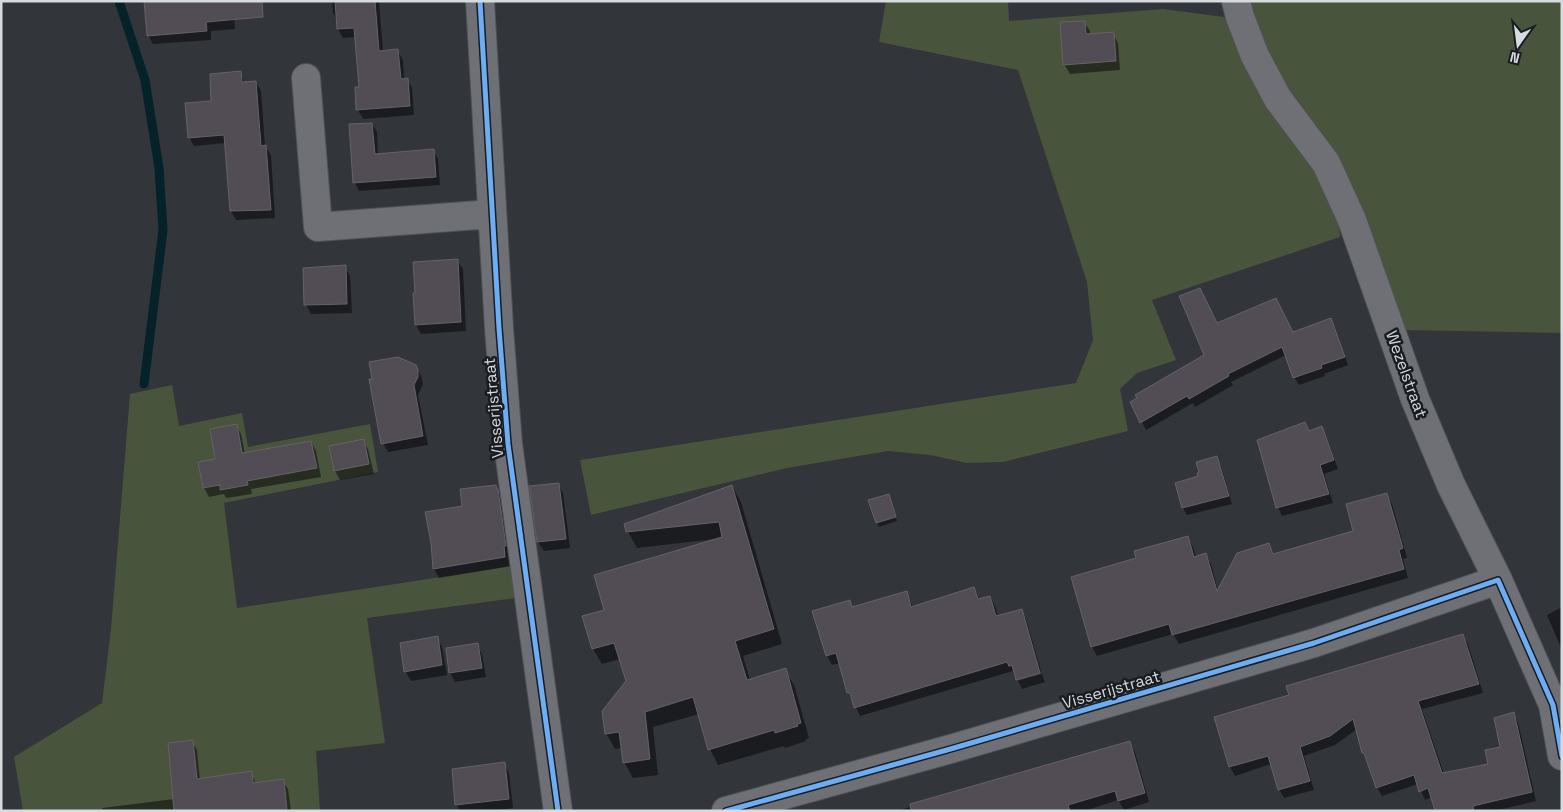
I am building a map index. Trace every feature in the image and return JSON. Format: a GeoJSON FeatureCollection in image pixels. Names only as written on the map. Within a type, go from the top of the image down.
{"type":"FeatureCollection","features":[{"type":"Feature","properties":{"kind":"street","name":"Visserijstraat"},"geometry":{"type":"LineString","coordinates":[[480,1],[498,328],[508,444],[558,811]]}},
{"type":"Feature","properties":{"kind":"street","name":"Wezelstraat"},"geometry":{"type":"LineString","coordinates":[[1236,1],[1255,56],[1278,100],[1326,163],[1352,220],[1415,400],[1451,486],[1498,580],[1553,705],[1562,756]]}},
{"type":"Feature","properties":{"kind":"street"},"geometry":{"type":"LineString","coordinates":[[306,78],[318,227],[492,214]]}},
{"type":"Feature","properties":{"kind":"street","name":"Visserijstraat"},"geometry":{"type":"LineString","coordinates":[[726,811],[946,750],[1314,643],[1498,580]]}},
{"type":"Feature","properties":{"kind":"green space"},"geometry":{"type":"Polygon","coordinates":[[[886,1],[1008,1],[1009,21],[1163,9],[1224,17],[1251,72],[1305,149],[1336,205],[1340,237],[1152,300],[1176,360],[1137,373],[1120,389],[1128,431],[1003,462],[967,463],[930,455],[888,451],[787,468],[591,515],[580,460],[1076,383],[1093,340],[1087,282],[1018,70],[879,42],[886,1]]]}},
{"type":"Feature","properties":{"kind":"green space"},"geometry":{"type":"Polygon","coordinates":[[[1248,1],[1562,1],[1562,333],[1401,330],[1280,89],[1248,1]]]}},
{"type":"Feature","properties":{"kind":"green space"},"geometry":{"type":"Polygon","coordinates":[[[172,385],[179,426],[242,413],[248,447],[370,424],[378,472],[224,503],[237,608],[513,566],[515,598],[367,618],[385,743],[316,751],[320,811],[23,811],[14,757],[102,703],[111,629],[130,394],[172,385]]]}},
{"type":"Feature","properties":{"kind":"building"},"geometry":{"type":"Polygon","coordinates":[[[144,1],[262,1],[263,17],[206,22],[207,31],[147,36],[144,1]]]}},
{"type":"Feature","properties":{"kind":"building"},"geometry":{"type":"Polygon","coordinates":[[[335,1],[375,1],[379,51],[398,49],[401,79],[408,78],[410,106],[356,110],[355,87],[359,87],[354,28],[337,29],[335,1]]]}},
{"type":"Feature","properties":{"kind":"building"},"geometry":{"type":"Polygon","coordinates":[[[1085,21],[1086,34],[1114,32],[1116,61],[1063,65],[1060,22],[1085,21]]]}},
{"type":"Feature","properties":{"kind":"building"},"geometry":{"type":"Polygon","coordinates":[[[241,71],[242,82],[256,81],[261,146],[266,145],[271,210],[230,211],[224,135],[188,138],[185,103],[211,101],[210,74],[241,71]]]}},
{"type":"Feature","properties":{"kind":"building"},"geometry":{"type":"Polygon","coordinates":[[[372,123],[375,154],[434,149],[436,177],[353,183],[349,124],[372,123]]]}},
{"type":"Feature","properties":{"kind":"building"},"geometry":{"type":"Polygon","coordinates":[[[458,259],[461,322],[415,325],[413,262],[458,259]]]}},
{"type":"Feature","properties":{"kind":"building"},"geometry":{"type":"Polygon","coordinates":[[[346,265],[347,304],[304,305],[303,268],[346,265]]]}},
{"type":"Feature","properties":{"kind":"building"},"geometry":{"type":"Polygon","coordinates":[[[1200,288],[1217,323],[1276,298],[1293,332],[1331,318],[1345,357],[1321,365],[1322,368],[1293,378],[1282,347],[1228,374],[1229,376],[1189,399],[1187,396],[1140,423],[1130,402],[1137,398],[1135,395],[1204,355],[1179,296],[1200,288]]]}},
{"type":"Feature","properties":{"kind":"building"},"geometry":{"type":"Polygon","coordinates":[[[398,357],[416,365],[418,370],[418,377],[414,385],[423,436],[381,444],[369,379],[372,379],[369,362],[398,357]]]}},
{"type":"Feature","properties":{"kind":"building"},"geometry":{"type":"Polygon","coordinates":[[[1305,422],[1309,431],[1322,426],[1334,460],[1320,465],[1329,494],[1276,508],[1257,440],[1305,422]]]}},
{"type":"Feature","properties":{"kind":"building"},"geometry":{"type":"Polygon","coordinates":[[[237,424],[242,453],[311,441],[317,468],[247,481],[248,485],[220,490],[220,485],[203,488],[198,462],[215,459],[210,429],[237,424]]]}},
{"type":"Feature","properties":{"kind":"building"},"geometry":{"type":"Polygon","coordinates":[[[364,439],[369,464],[334,471],[329,446],[364,439]]]}},
{"type":"Feature","properties":{"kind":"building"},"geometry":{"type":"Polygon","coordinates":[[[1217,456],[1229,496],[1182,508],[1175,483],[1198,476],[1197,473],[1199,472],[1196,462],[1217,456]]]}},
{"type":"Feature","properties":{"kind":"building"},"geometry":{"type":"Polygon","coordinates":[[[559,483],[566,539],[537,542],[529,486],[559,483]]]}},
{"type":"Feature","properties":{"kind":"building"},"geometry":{"type":"Polygon","coordinates":[[[496,485],[506,546],[504,546],[505,557],[433,569],[431,543],[425,512],[462,506],[460,489],[496,485]]]}},
{"type":"Feature","properties":{"kind":"building"},"geometry":{"type":"Polygon","coordinates":[[[732,485],[774,629],[735,641],[747,680],[786,668],[801,723],[797,724],[798,726],[775,733],[774,730],[708,750],[693,697],[645,712],[650,759],[623,763],[619,732],[605,734],[602,711],[626,681],[614,643],[592,649],[582,616],[604,610],[594,575],[722,537],[719,522],[626,532],[624,524],[732,485]]]}},
{"type":"Feature","properties":{"kind":"building"},"geometry":{"type":"Polygon","coordinates":[[[1387,493],[1403,548],[1399,550],[1404,569],[1172,635],[1169,624],[1091,647],[1071,577],[1136,558],[1134,551],[1188,536],[1194,557],[1206,553],[1217,591],[1237,553],[1269,543],[1273,554],[1353,531],[1346,504],[1387,493]]]}},
{"type":"Feature","properties":{"kind":"building"},"geometry":{"type":"Polygon","coordinates":[[[889,494],[896,517],[876,523],[868,500],[889,494]]]}},
{"type":"Feature","properties":{"kind":"building"},"geometry":{"type":"Polygon","coordinates":[[[974,587],[978,599],[990,596],[996,616],[1022,609],[1040,673],[1016,680],[1012,665],[1009,666],[1007,662],[854,708],[850,693],[847,693],[836,653],[826,656],[812,611],[850,600],[852,607],[907,591],[911,607],[974,587]]]}},
{"type":"Feature","properties":{"kind":"building"},"geometry":{"type":"Polygon","coordinates":[[[1463,634],[1479,684],[1418,701],[1442,773],[1488,764],[1485,750],[1500,747],[1494,718],[1514,712],[1532,792],[1473,806],[1474,811],[1435,811],[1428,788],[1419,792],[1414,775],[1376,788],[1364,753],[1362,753],[1353,719],[1330,736],[1300,747],[1310,781],[1278,790],[1268,756],[1229,767],[1214,717],[1289,695],[1286,686],[1463,634]]]}},
{"type":"Feature","properties":{"kind":"building"},"geometry":{"type":"Polygon","coordinates":[[[438,636],[442,665],[404,672],[400,643],[438,636]]]}},
{"type":"Feature","properties":{"kind":"building"},"geometry":{"type":"Polygon","coordinates":[[[478,643],[482,668],[449,673],[446,648],[478,643]]]}},
{"type":"Feature","properties":{"kind":"building"},"geometry":{"type":"Polygon","coordinates":[[[193,740],[197,779],[252,771],[253,783],[284,779],[287,811],[174,811],[168,743],[193,740]]]}},
{"type":"Feature","properties":{"kind":"building"},"geometry":{"type":"Polygon","coordinates":[[[1130,741],[1145,793],[1118,801],[1115,791],[1068,805],[1070,811],[911,811],[910,804],[1130,741]]]}},
{"type":"Feature","properties":{"kind":"building"},"geometry":{"type":"Polygon","coordinates":[[[505,762],[509,799],[455,805],[452,769],[505,762]]]}},
{"type":"Feature","properties":{"kind":"waterway"},"geometry":{"type":"LineString","coordinates":[[119,1],[145,80],[159,168],[163,230],[144,384]]}},
{"type":"Feature","properties":{"kind":"cycle path"},"geometry":{"type":"LineString","coordinates":[[480,1],[499,328],[508,444],[558,811]]}},
{"type":"Feature","properties":{"kind":"cycle path"},"geometry":{"type":"LineString","coordinates":[[726,811],[947,750],[1314,643],[1498,580],[1553,705],[1562,756]]}}]}
